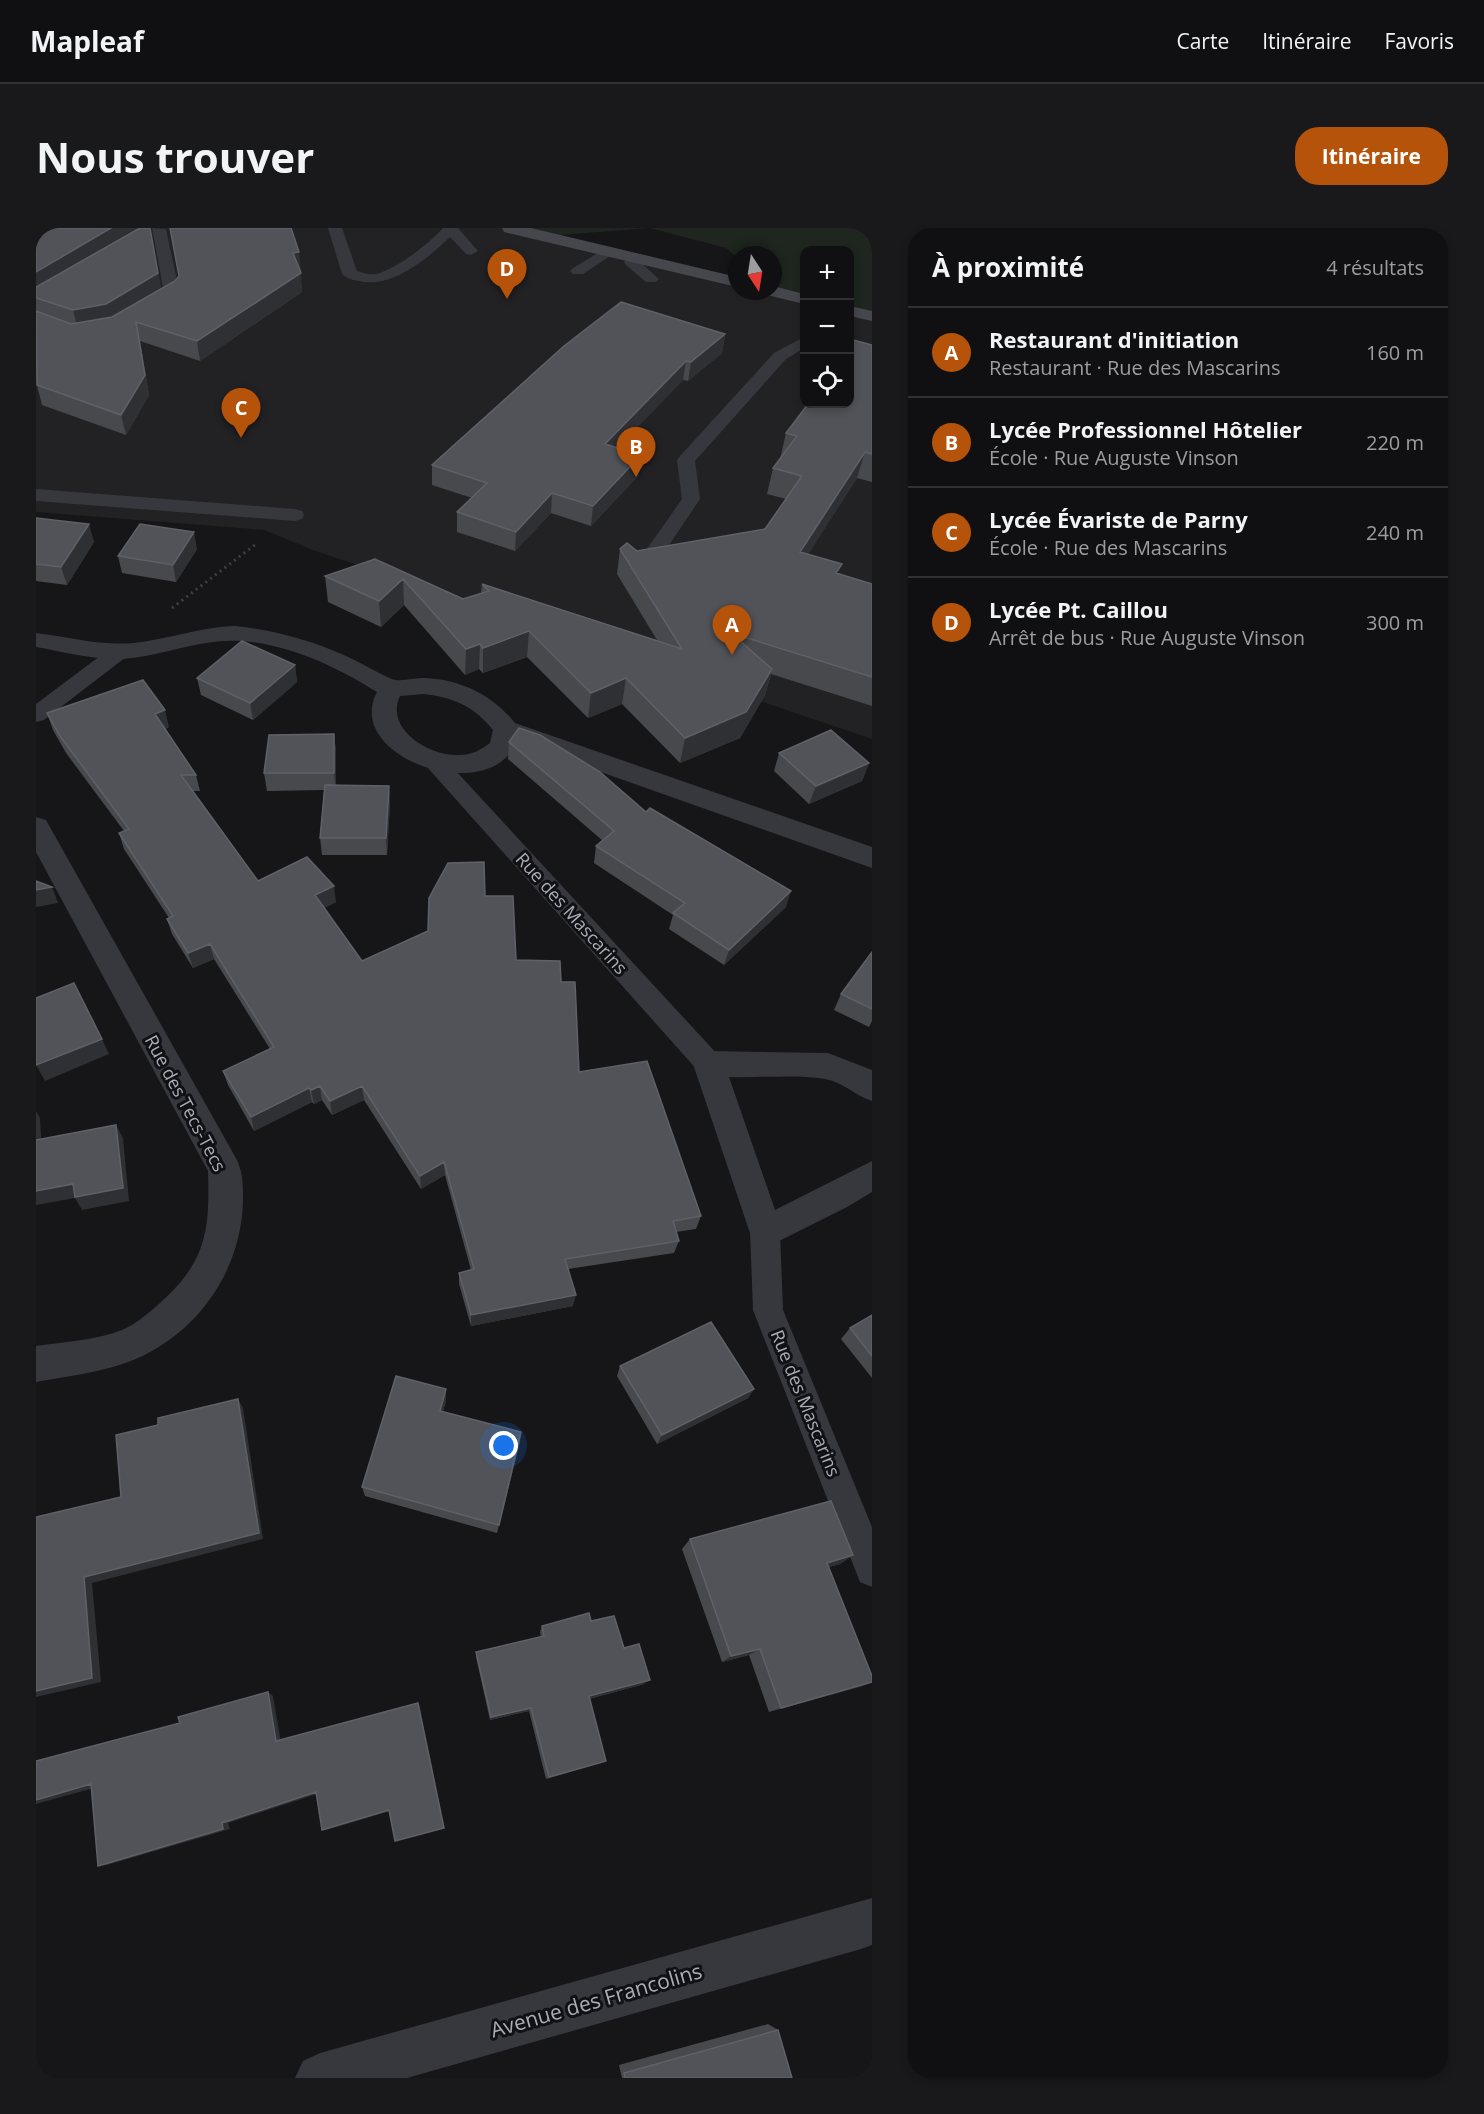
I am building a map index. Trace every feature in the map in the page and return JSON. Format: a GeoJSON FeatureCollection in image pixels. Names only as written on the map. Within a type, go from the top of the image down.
{"type":"FeatureCollection","features":[{"type":"Feature","properties":{"kind":"main road"},"geometry":{"type":"LineString","coordinates":[[510,228],[728,280]]}},
{"type":"Feature","properties":{"kind":"main road"},"geometry":{"type":"LineString","coordinates":[[782,293],[800,298]]}},
{"type":"Feature","properties":{"kind":"main road"},"geometry":{"type":"LineString","coordinates":[[854,311],[872,316]]}},
{"type":"Feature","properties":{"kind":"street"},"geometry":{"type":"LineString","coordinates":[[36,640],[119,652],[144,650],[218,633],[264,635],[366,672],[391,688],[417,684],[437,686],[460,693],[481,703],[496,716],[506,729],[872,858]]}},
{"type":"Feature","properties":{"kind":"street","name":"Rue des Mascarins"},"geometry":{"type":"LineString","coordinates":[[391,688],[384,705],[395,736],[410,749],[435,762],[460,765],[484,759],[500,748],[506,729]]}},
{"type":"Feature","properties":{"kind":"street","name":"Rue des Tecs-Tecs"},"geometry":{"type":"LineString","coordinates":[[36,827],[225,1170],[227,1213],[218,1254],[198,1288],[167,1322],[124,1346],[36,1364]]}},
{"type":"Feature","properties":{"kind":"street"},"geometry":{"type":"LineString","coordinates":[[709,1064],[828,1066],[861,1079],[872,1088]]}},
{"type":"Feature","properties":{"kind":"street","name":"Rue des Mascarins"},"geometry":{"type":"LineString","coordinates":[[709,1064],[765,1231]]}},
{"type":"Feature","properties":{"kind":"street"},"geometry":{"type":"LineString","coordinates":[[765,1231],[834,1197],[872,1175]]}},
{"type":"Feature","properties":{"kind":"street","name":"Avenue des Francolins"},"geometry":{"type":"LineString","coordinates":[[320,2078],[872,1921]]}},
{"type":"Feature","properties":{"kind":"lane"},"geometry":{"type":"LineString","coordinates":[[335,228],[350,274],[361,278],[377,279],[390,274],[432,245],[450,229],[471,251]]}},
{"type":"Feature","properties":{"kind":"lane"},"geometry":{"type":"LineString","coordinates":[[135,318],[171,295],[156,231]]}},
{"type":"Feature","properties":{"kind":"lane"},"geometry":{"type":"LineString","coordinates":[[578,271],[608,251]]}},
{"type":"Feature","properties":{"kind":"lane"},"geometry":{"type":"LineString","coordinates":[[633,257],[631,262],[651,279]]}},
{"type":"Feature","properties":{"kind":"lane"},"geometry":{"type":"LineString","coordinates":[[652,556],[691,499],[686,460],[780,356],[800,344]]}},
{"type":"Feature","properties":{"kind":"lane"},"geometry":{"type":"LineString","coordinates":[[36,495],[295,515]]}},
{"type":"Feature","properties":{"kind":"lane"},"geometry":{"type":"LineString","coordinates":[[36,715],[119,652]]}},
{"type":"Feature","properties":{"kind":"lane","name":"Rue des Mascarins"},"geometry":{"type":"LineString","coordinates":[[435,762],[709,1064]]}},
{"type":"Feature","properties":{"kind":"lane","name":"Rue des Mascarins"},"geometry":{"type":"LineString","coordinates":[[765,1231],[768,1310],[872,1570]]}},
{"type":"Feature","properties":{"kind":"path"},"geometry":{"type":"LineString","coordinates":[[171,609],[295,515]]}},
{"type":"Feature","properties":{"kind":"shaded area"},"geometry":{"type":"Polygon","coordinates":[[[36,228],[510,228],[728,280],[728,300],[782,300],[782,293],[800,298],[800,408],[854,408],[854,312],[872,316],[872,739],[313,550],[264,530],[36,512],[36,228]]]}},
{"type":"Feature","properties":{"kind":"shaded area"},"geometry":{"type":"Polygon","coordinates":[[[510,228],[650,228],[547,236],[510,228]]]}},
{"type":"Feature","properties":{"kind":"shaded area"},"geometry":{"type":"Polygon","coordinates":[[[650,228],[872,228],[872,316],[854,312],[854,246],[800,246],[800,298],[782,293],[782,246],[728,246],[728,250],[650,228]]]}},
{"type":"Feature","properties":{"kind":"building"},"geometry":{"type":"Polygon","coordinates":[[[36,228],[111,228],[36,272],[36,228]]]}},
{"type":"Feature","properties":{"kind":"building"},"geometry":{"type":"Polygon","coordinates":[[[140,228],[150,228],[158,273],[106,304],[73,310],[36,298],[36,287],[140,228]]]}},
{"type":"Feature","properties":{"kind":"building"},"geometry":{"type":"Polygon","coordinates":[[[170,228],[291,228],[299,252],[293,253],[301,273],[197,341],[136,322],[145,375],[121,415],[37,385],[36,311],[71,324],[112,317],[175,281],[179,276],[170,228]]]}},
{"type":"Feature","properties":{"kind":"building"},"geometry":{"type":"Polygon","coordinates":[[[621,302],[725,334],[691,362],[686,361],[605,444],[641,455],[593,506],[552,493],[516,532],[457,512],[487,483],[432,465],[564,346],[621,302]]]}},
{"type":"Feature","properties":{"kind":"building"},"geometry":{"type":"Polygon","coordinates":[[[854,340],[872,345],[872,454],[865,452],[800,552],[842,564],[836,573],[872,584],[872,677],[731,633],[772,669],[746,712],[685,738],[626,678],[591,693],[529,631],[483,648],[480,644],[466,649],[403,579],[379,601],[325,576],[375,559],[463,599],[489,591],[482,584],[682,649],[620,549],[627,543],[637,551],[765,529],[802,476],[773,468],[797,436],[786,433],[805,408],[854,408],[854,340]]]}},
{"type":"Feature","properties":{"kind":"building"},"geometry":{"type":"Polygon","coordinates":[[[36,518],[89,524],[61,567],[36,564],[36,518]]]}},
{"type":"Feature","properties":{"kind":"building"},"geometry":{"type":"Polygon","coordinates":[[[140,524],[194,532],[173,565],[118,556],[140,524]]]}},
{"type":"Feature","properties":{"kind":"building"},"geometry":{"type":"Polygon","coordinates":[[[242,641],[295,665],[250,703],[197,678],[242,641]]]}},
{"type":"Feature","properties":{"kind":"building"},"geometry":{"type":"Polygon","coordinates":[[[143,680],[165,710],[155,714],[196,775],[181,775],[258,881],[307,857],[334,886],[315,895],[362,961],[428,931],[429,898],[448,863],[484,862],[485,896],[513,896],[516,960],[560,961],[561,982],[575,982],[579,1072],[647,1061],[701,1216],[673,1221],[679,1241],[565,1259],[576,1295],[471,1315],[459,1273],[474,1269],[444,1162],[420,1176],[362,1086],[330,1101],[320,1086],[311,1090],[309,1088],[251,1117],[223,1071],[274,1047],[210,944],[188,953],[167,919],[173,916],[119,833],[129,829],[60,736],[47,713],[143,680]]]}},
{"type":"Feature","properties":{"kind":"building"},"geometry":{"type":"Polygon","coordinates":[[[519,728],[540,735],[600,772],[646,812],[650,808],[791,891],[729,950],[673,913],[685,903],[596,846],[614,831],[509,742],[519,728]]]}},
{"type":"Feature","properties":{"kind":"building"},"geometry":{"type":"Polygon","coordinates":[[[831,730],[869,763],[816,786],[779,753],[831,730]]]}},
{"type":"Feature","properties":{"kind":"building"},"geometry":{"type":"Polygon","coordinates":[[[334,734],[334,773],[264,773],[269,735],[334,734]]]}},
{"type":"Feature","properties":{"kind":"building"},"geometry":{"type":"Polygon","coordinates":[[[325,785],[389,786],[386,838],[320,838],[325,785]]]}},
{"type":"Feature","properties":{"kind":"building"},"geometry":{"type":"Polygon","coordinates":[[[36,881],[52,887],[36,890],[36,881]]]}},
{"type":"Feature","properties":{"kind":"building"},"geometry":{"type":"Polygon","coordinates":[[[872,952],[872,1009],[841,994],[872,952]]]}},
{"type":"Feature","properties":{"kind":"building"},"geometry":{"type":"Polygon","coordinates":[[[74,983],[102,1039],[36,1065],[36,998],[74,983]]]}},
{"type":"Feature","properties":{"kind":"building"},"geometry":{"type":"Polygon","coordinates":[[[116,1125],[123,1188],[75,1197],[73,1184],[36,1191],[36,1140],[116,1125]]]}},
{"type":"Feature","properties":{"kind":"building"},"geometry":{"type":"Polygon","coordinates":[[[872,1315],[872,1356],[850,1328],[872,1315]]]}},
{"type":"Feature","properties":{"kind":"building"},"geometry":{"type":"Polygon","coordinates":[[[711,1322],[754,1389],[662,1435],[620,1366],[711,1322]]]}},
{"type":"Feature","properties":{"kind":"building"},"geometry":{"type":"Polygon","coordinates":[[[396,1376],[446,1389],[440,1411],[521,1432],[499,1525],[362,1487],[396,1376]]]}},
{"type":"Feature","properties":{"kind":"building"},"geometry":{"type":"Polygon","coordinates":[[[238,1399],[259,1533],[84,1577],[92,1678],[36,1691],[36,1517],[121,1497],[116,1435],[158,1425],[158,1418],[238,1399]]]}},
{"type":"Feature","properties":{"kind":"building"},"geometry":{"type":"Polygon","coordinates":[[[831,1501],[853,1555],[827,1563],[872,1676],[872,1682],[781,1708],[760,1649],[731,1656],[690,1539],[831,1501]]]}},
{"type":"Feature","properties":{"kind":"building"},"geometry":{"type":"Polygon","coordinates":[[[589,1613],[591,1621],[614,1616],[624,1648],[639,1644],[650,1680],[589,1696],[606,1761],[549,1777],[531,1708],[491,1717],[476,1652],[544,1636],[542,1626],[589,1613]]]}},
{"type":"Feature","properties":{"kind":"building"},"geometry":{"type":"Polygon","coordinates":[[[268,1692],[276,1741],[418,1703],[444,1828],[395,1841],[389,1810],[322,1830],[316,1792],[222,1823],[223,1829],[98,1866],[91,1784],[36,1800],[36,1761],[180,1723],[178,1717],[268,1692]]]}},
{"type":"Feature","properties":{"kind":"building"},"geometry":{"type":"Polygon","coordinates":[[[778,2030],[792,2078],[625,2078],[624,2073],[778,2030]]]}},
{"type":"Feature","properties":{"kind":"place","name":"Lycée Pt. Caillou"},"geometry":{"type":"Point","coordinates":[507,299]}},
{"type":"Feature","properties":{"kind":"place","name":"Lycée Évariste de Parny"},"geometry":{"type":"Point","coordinates":[241,438]}},
{"type":"Feature","properties":{"kind":"place","name":"Lycée Professionnel Hôtelier"},"geometry":{"type":"Point","coordinates":[636,477]}},
{"type":"Feature","properties":{"kind":"place","name":"Restaurant d'initiation"},"geometry":{"type":"Point","coordinates":[732,655]}}]}
